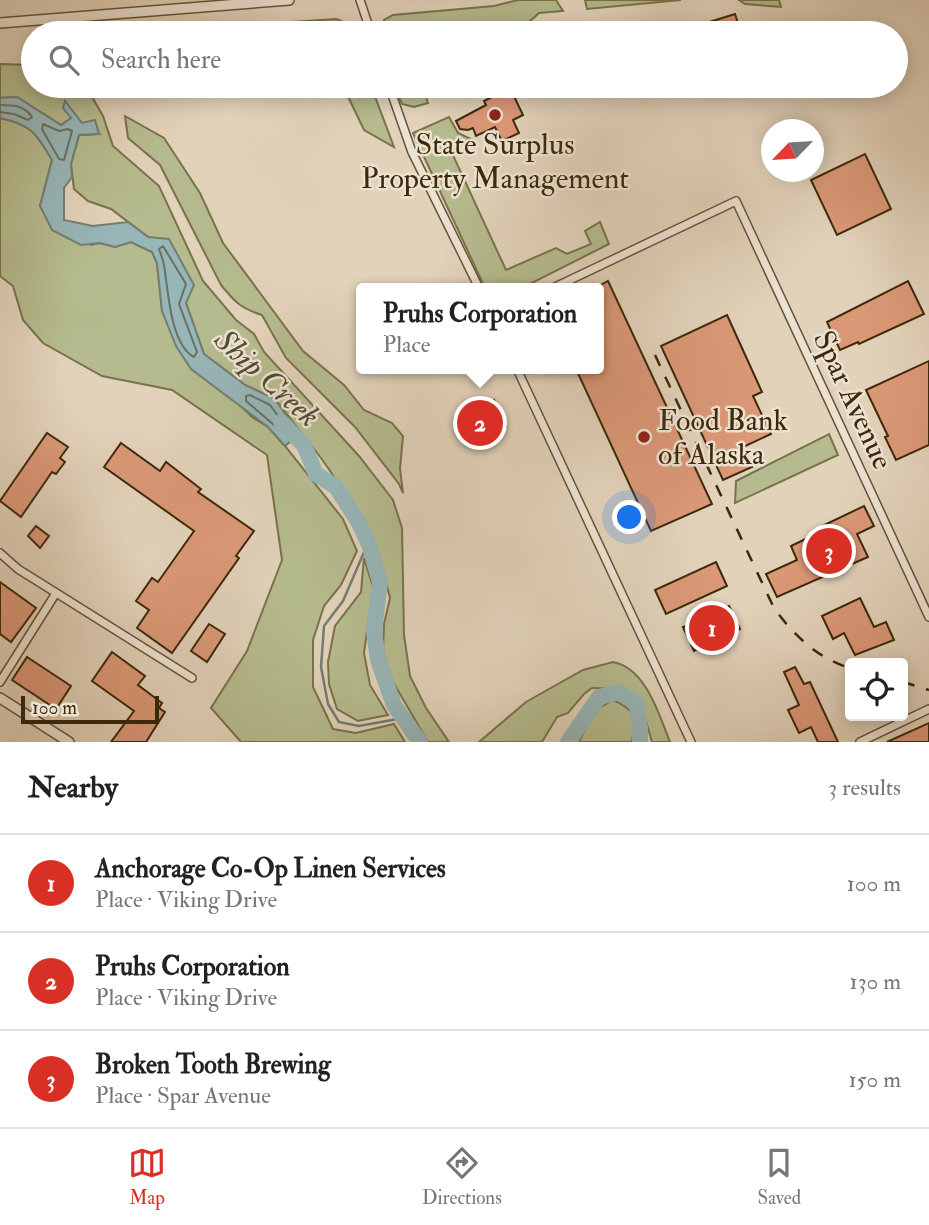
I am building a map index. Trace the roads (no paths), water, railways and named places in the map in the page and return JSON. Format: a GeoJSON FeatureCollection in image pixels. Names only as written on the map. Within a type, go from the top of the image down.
{"type":"FeatureCollection","features":[{"type":"Feature","properties":{"kind":"street"},"geometry":{"type":"LineString","coordinates":[[25,21],[289,0]]}},
{"type":"Feature","properties":{"kind":"street"},"geometry":{"type":"LineString","coordinates":[[360,0],[367,21]]}},
{"type":"Feature","properties":{"kind":"street"},"geometry":{"type":"LineString","coordinates":[[0,23],[21,21]]}},
{"type":"Feature","properties":{"kind":"street"},"geometry":{"type":"LineString","coordinates":[[393,98],[412,152],[477,283]]}},
{"type":"Feature","properties":{"kind":"street","name":"Spar Avenue"},"geometry":{"type":"LineString","coordinates":[[564,283],[736,201],[929,617]]}},
{"type":"Feature","properties":{"kind":"street"},"geometry":{"type":"LineString","coordinates":[[519,374],[691,742]]}},
{"type":"Feature","properties":{"kind":"street"},"geometry":{"type":"LineString","coordinates":[[0,553],[18,569],[192,678]]}},
{"type":"Feature","properties":{"kind":"street"},"geometry":{"type":"LineString","coordinates":[[0,682],[57,593]]}},
{"type":"Feature","properties":{"kind":"street"},"geometry":{"type":"LineString","coordinates":[[0,698],[69,742]]}},
{"type":"Feature","properties":{"kind":"street"},"geometry":{"type":"LineString","coordinates":[[860,742],[929,709]]}},
{"type":"Feature","properties":{"kind":"water"},"geometry":{"type":"Polygon","coordinates":[[[17,97],[61,125],[71,118],[63,108],[65,101],[82,123],[95,120],[99,134],[79,135],[71,164],[72,177],[64,188],[64,220],[93,226],[128,222],[148,237],[169,239],[194,285],[186,303],[204,354],[245,385],[275,399],[299,434],[285,446],[268,427],[191,369],[176,346],[162,311],[157,263],[152,252],[131,242],[115,247],[100,243],[81,245],[52,230],[40,206],[52,160],[42,143],[26,127],[0,118],[0,98],[17,97]]]}},
{"type":"Feature","properties":{"kind":"waterway","name":"Ship Creek"},"geometry":{"type":"LineString","coordinates":[[281,422],[304,445],[316,474],[336,487],[359,523],[370,547],[380,582],[374,631],[378,660],[394,705],[420,742]]}},
{"type":"Feature","properties":{"kind":"waterway"},"geometry":{"type":"LineString","coordinates":[[368,543],[343,601],[324,626],[321,667],[328,704],[339,722],[359,726],[403,718]]}},
{"type":"Feature","properties":{"kind":"waterway","name":"Ship Creek"},"geometry":{"type":"LineString","coordinates":[[568,742],[599,697],[619,692],[636,703],[640,742]]}},
{"type":"Feature","properties":{"kind":"railway"},"geometry":{"type":"LineString","coordinates":[[655,355],[773,606],[806,644],[845,666]]}},
{"type":"Feature","properties":{"kind":"railway"},"geometry":{"type":"LineString","coordinates":[[908,684],[929,690]]}},
{"type":"Feature","properties":{"kind":"place","name":"State Surplus Property Management"},"geometry":{"type":"Point","coordinates":[495,115]}},
{"type":"Feature","properties":{"kind":"place","name":"Pruhs Corporation"},"geometry":{"type":"Point","coordinates":[480,423]}},
{"type":"Feature","properties":{"kind":"place","name":"Food Bank of Alaska"},"geometry":{"type":"Point","coordinates":[644,437]}},
{"type":"Feature","properties":{"kind":"place","name":"Broken Tooth Brewing"},"geometry":{"type":"Point","coordinates":[829,551]}},
{"type":"Feature","properties":{"kind":"place","name":"Anchorage Co-Op Linen Services"},"geometry":{"type":"Point","coordinates":[712,628]}}]}
